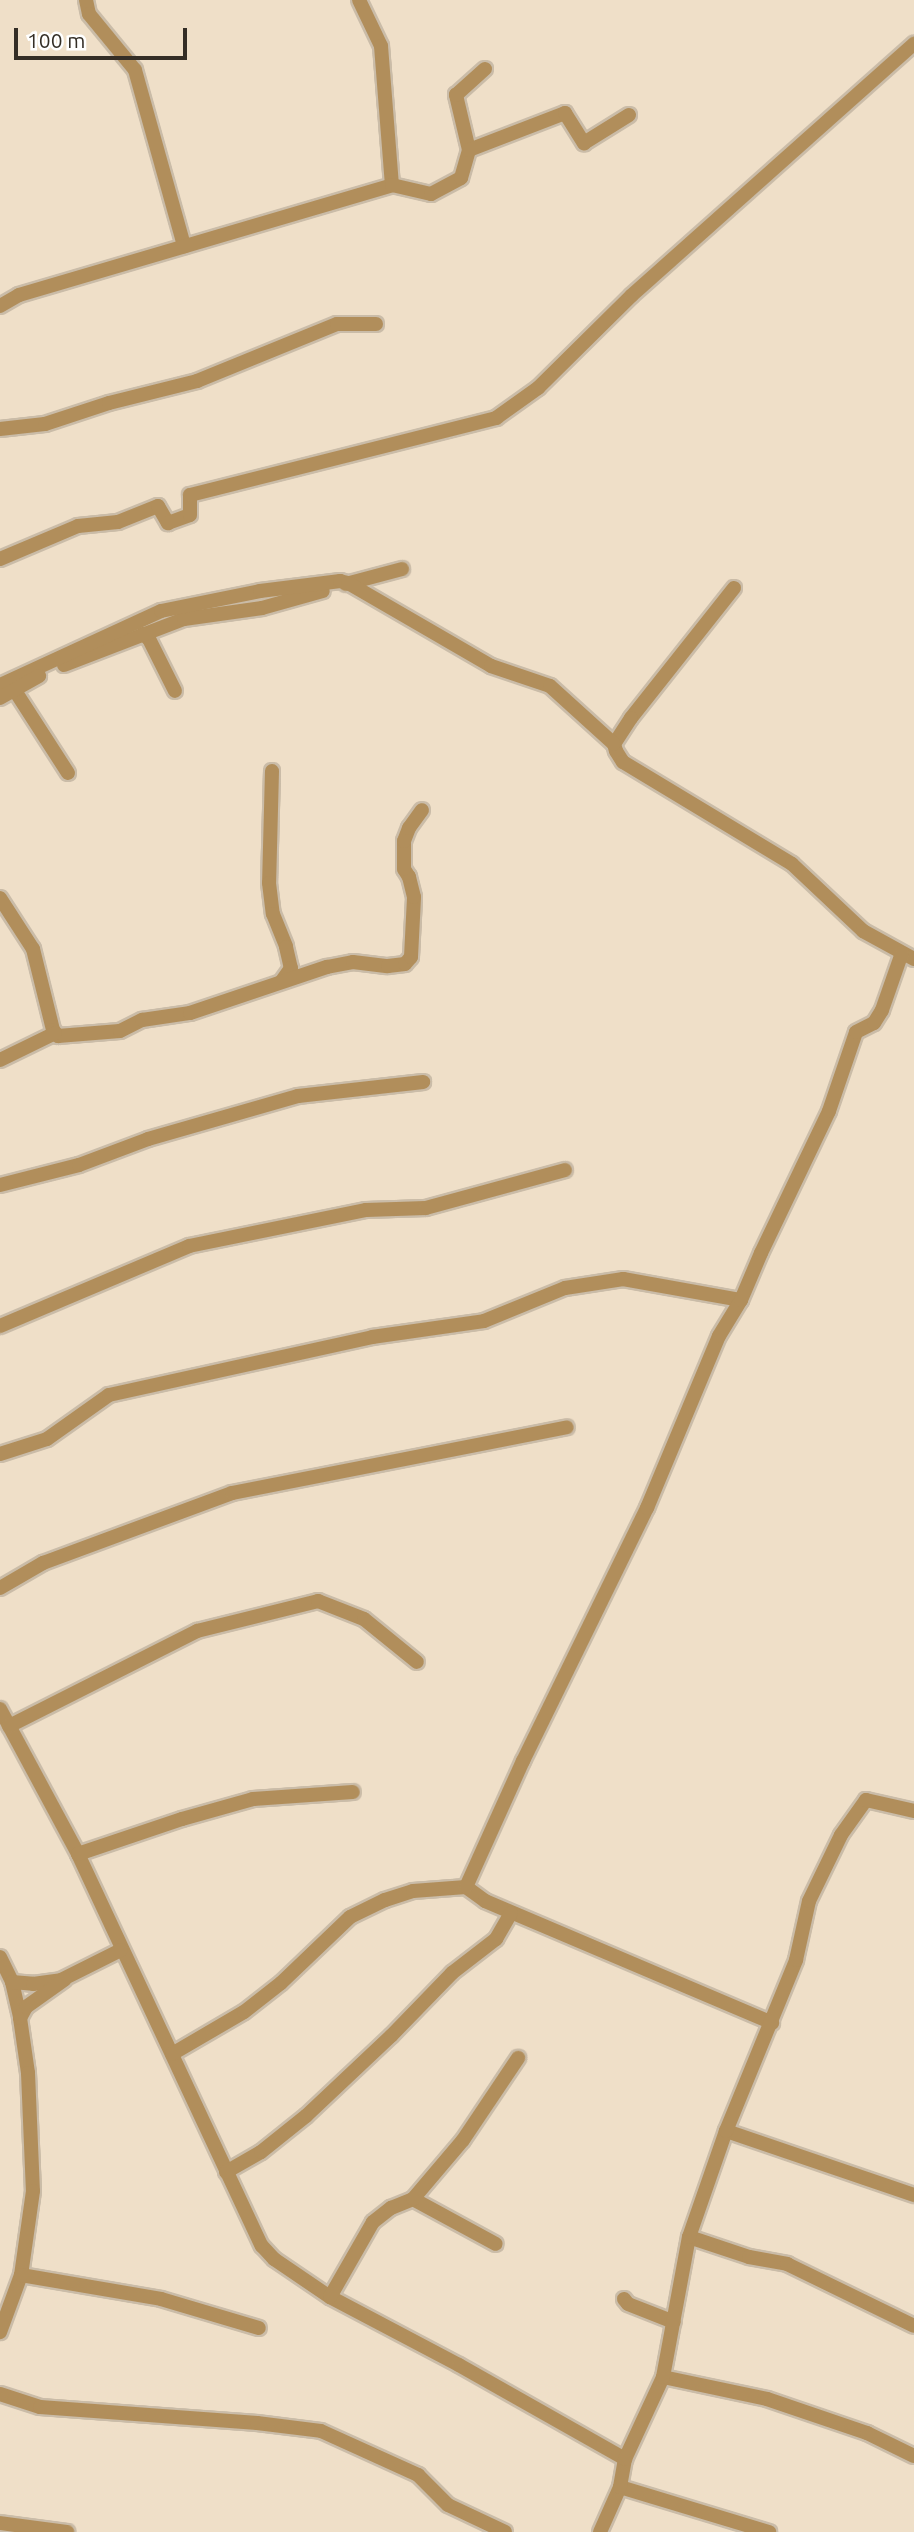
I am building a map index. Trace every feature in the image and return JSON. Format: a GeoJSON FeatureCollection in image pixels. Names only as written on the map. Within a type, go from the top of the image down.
{"type":"FeatureCollection","features":[{"type":"Feature","properties":{"kind":"street"},"geometry":{"type":"LineString","coordinates":[[86,0],[89,14],[135,70],[184,246]]}},
{"type":"Feature","properties":{"kind":"street"},"geometry":{"type":"LineString","coordinates":[[359,0],[381,46],[392,185]]}},
{"type":"Feature","properties":{"kind":"street"},"geometry":{"type":"LineString","coordinates":[[0,559],[78,526],[118,522],[158,506],[168,523],[190,514],[190,495],[496,418],[538,388],[632,295],[914,44]]}},
{"type":"Feature","properties":{"kind":"street"},"geometry":{"type":"LineString","coordinates":[[0,306],[19,295],[392,185],[430,194],[461,178],[469,150],[456,95],[485,69]]}},
{"type":"Feature","properties":{"kind":"street"},"geometry":{"type":"LineString","coordinates":[[469,150],[565,113],[584,143],[629,115]]}},
{"type":"Feature","properties":{"kind":"street"},"geometry":{"type":"LineString","coordinates":[[0,429],[45,424],[109,403],[197,381],[337,324],[376,324]]}},
{"type":"Feature","properties":{"kind":"street"},"geometry":{"type":"LineString","coordinates":[[0,698],[44,673],[184,619],[262,608],[402,569]]}},
{"type":"Feature","properties":{"kind":"street"},"geometry":{"type":"LineString","coordinates":[[68,773],[4,683],[161,611],[260,591],[340,581],[348,583],[491,666],[550,686],[614,744],[623,762],[792,864],[863,931],[908,956],[883,1010],[874,1023],[856,1032],[830,1111],[741,1300],[719,1336],[647,1508],[523,1760],[466,1886]]}},
{"type":"Feature","properties":{"kind":"street"},"geometry":{"type":"LineString","coordinates":[[614,744],[631,718],[734,588]]}},
{"type":"Feature","properties":{"kind":"street"},"geometry":{"type":"LineString","coordinates":[[143,634],[149,639],[175,691]]}},
{"type":"Feature","properties":{"kind":"street"},"geometry":{"type":"LineString","coordinates":[[272,771],[269,883],[273,914],[291,968],[282,981]]}},
{"type":"Feature","properties":{"kind":"street"},"geometry":{"type":"LineString","coordinates":[[0,1060],[55,1033],[66,1037],[100,1030],[120,1031],[142,1020],[190,1013],[282,981],[353,962],[388,966],[405,964],[411,957],[414,897],[404,869],[404,841],[409,828],[422,810]]}},
{"type":"Feature","properties":{"kind":"street"},"geometry":{"type":"LineString","coordinates":[[0,898],[5,911],[33,949],[55,1033]]}},
{"type":"Feature","properties":{"kind":"street"},"geometry":{"type":"LineString","coordinates":[[0,1185],[79,1165],[148,1139],[298,1096],[423,1082]]}},
{"type":"Feature","properties":{"kind":"street"},"geometry":{"type":"LineString","coordinates":[[0,1326],[190,1246],[366,1210],[426,1208],[565,1170]]}},
{"type":"Feature","properties":{"kind":"street"},"geometry":{"type":"LineString","coordinates":[[0,1454],[47,1439],[109,1395],[372,1337],[484,1321],[565,1288],[623,1279],[741,1300]]}},
{"type":"Feature","properties":{"kind":"street"},"geometry":{"type":"LineString","coordinates":[[0,1588],[43,1563],[232,1493],[567,1427]]}},
{"type":"Feature","properties":{"kind":"street"},"geometry":{"type":"LineString","coordinates":[[9,1726],[197,1631],[318,1601],[364,1619],[417,1662]]}},
{"type":"Feature","properties":{"kind":"street"},"geometry":{"type":"LineString","coordinates":[[0,1709],[78,1854],[262,2246],[274,2259],[330,2297],[625,2459]]}},
{"type":"Feature","properties":{"kind":"street"},"geometry":{"type":"LineString","coordinates":[[78,1854],[182,1819],[253,1799],[353,1792]]}},
{"type":"Feature","properties":{"kind":"street"},"geometry":{"type":"LineString","coordinates":[[600,2532],[620,2487],[625,2459],[663,2377],[689,2237],[726,2130],[796,1960],[809,1901],[856,1810],[866,1800],[876,1800],[914,1811]]}},
{"type":"Feature","properties":{"kind":"street"},"geometry":{"type":"LineString","coordinates":[[172,2054],[244,2012],[281,1983],[350,1917],[385,1900],[413,1891],[466,1886],[485,1901],[511,1913],[772,2023]]}},
{"type":"Feature","properties":{"kind":"street"},"geometry":{"type":"LineString","coordinates":[[226,2172],[261,2152],[306,2116],[391,2036],[452,1973],[496,1939],[511,1913]]}},
{"type":"Feature","properties":{"kind":"street"},"geometry":{"type":"LineString","coordinates":[[20,2018],[26,2007],[68,1977],[121,1950]]}},
{"type":"Feature","properties":{"kind":"street"},"geometry":{"type":"LineString","coordinates":[[0,1957],[12,1982],[28,2073],[33,2190],[21,2275],[0,2330]]}},
{"type":"Feature","properties":{"kind":"street"},"geometry":{"type":"LineString","coordinates":[[12,1982],[33,1984],[68,1977]]}},
{"type":"Feature","properties":{"kind":"street"},"geometry":{"type":"LineString","coordinates":[[330,2297],[373,2222],[391,2208],[413,2199],[463,2140],[518,2058]]}},
{"type":"Feature","properties":{"kind":"street"},"geometry":{"type":"LineString","coordinates":[[726,2130],[914,2195]]}},
{"type":"Feature","properties":{"kind":"street"},"geometry":{"type":"LineString","coordinates":[[413,2199],[496,2244]]}},
{"type":"Feature","properties":{"kind":"street"},"geometry":{"type":"LineString","coordinates":[[689,2237],[749,2257],[787,2264],[914,2326]]}},
{"type":"Feature","properties":{"kind":"street"},"geometry":{"type":"LineString","coordinates":[[21,2275],[161,2299],[259,2328]]}},
{"type":"Feature","properties":{"kind":"street"},"geometry":{"type":"LineString","coordinates":[[624,2299],[628,2304],[674,2322]]}},
{"type":"Feature","properties":{"kind":"street"},"geometry":{"type":"LineString","coordinates":[[663,2377],[767,2399],[867,2433],[914,2456]]}},
{"type":"Feature","properties":{"kind":"street"},"geometry":{"type":"LineString","coordinates":[[0,2394],[40,2407],[257,2423],[321,2431],[418,2475],[448,2505],[475,2526],[505,2532]]}},
{"type":"Feature","properties":{"kind":"street"},"geometry":{"type":"LineString","coordinates":[[620,2487],[769,2532]]}},
{"type":"Feature","properties":{"kind":"street"},"geometry":{"type":"LineString","coordinates":[[0,2523],[67,2532]]}}]}
